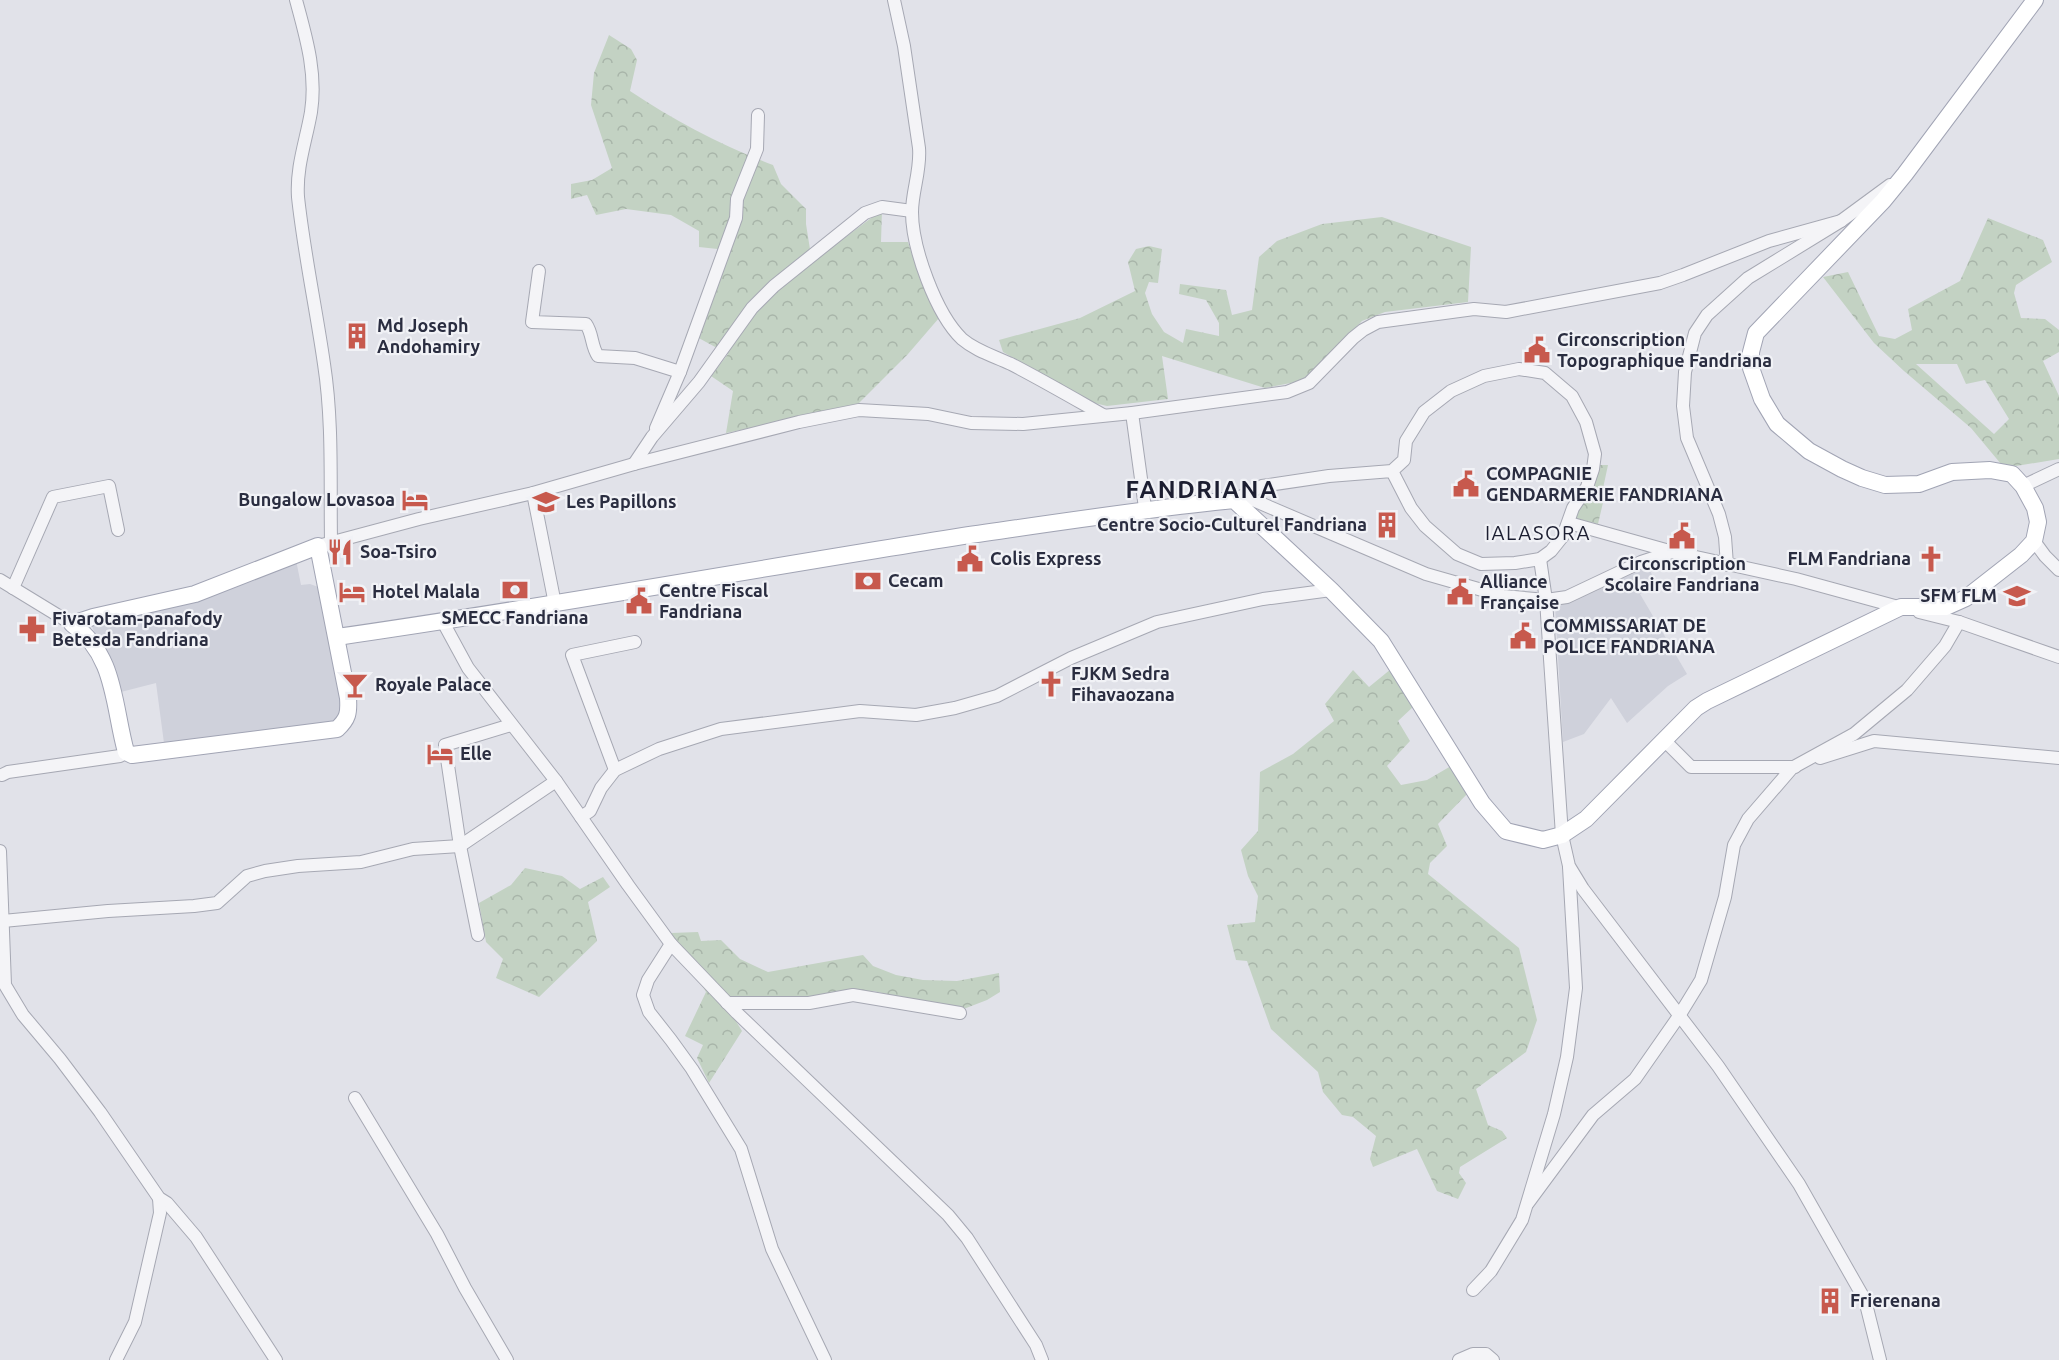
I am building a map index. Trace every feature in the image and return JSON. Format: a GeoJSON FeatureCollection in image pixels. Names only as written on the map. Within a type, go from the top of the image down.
{"type":"FeatureCollection","features":[{"type":"Feature","properties":{"kind":"main road"},"geometry":{"type":"LineString","coordinates":[[337,637],[443,622],[784,564],[1145,508],[1234,500],[1332,590],[1381,641],[1482,803],[1506,831],[1543,840],[1562,835],[1586,819],[1696,708],[1707,701],[1757,675],[1901,608],[1946,607],[1966,598],[2021,555],[2034,541],[2038,522],[2035,508],[2023,486],[2012,474],[1990,470],[1951,472],[1919,484],[1885,485],[1862,478],[1809,451],[1777,424],[1762,399],[1751,369],[1751,352],[1755,333],[1883,201],[2035,0]]}},
{"type":"Feature","properties":{"kind":"main road"},"geometry":{"type":"LineString","coordinates":[[325,544],[349,711],[346,721],[337,729],[132,755],[126,752],[113,686],[106,667],[86,634],[72,624],[93,617],[195,594],[325,544]]}},
{"type":"Feature","properties":{"kind":"street"},"geometry":{"type":"LineString","coordinates":[[296,0],[310,50],[313,84],[311,112],[297,175],[298,197],[325,365],[329,433],[325,544],[533,493],[634,464],[799,422],[859,410],[928,414],[971,423],[1023,424],[1132,413],[1293,390],[1309,383],[1353,338],[1378,322],[1474,309],[1506,312],[1660,282],[1683,276],[1769,241],[1840,221]]}},
{"type":"Feature","properties":{"kind":"street"},"geometry":{"type":"LineString","coordinates":[[894,0],[904,46],[919,148],[920,164],[912,211],[914,232],[925,275],[934,295],[954,330],[975,348],[1010,364],[1104,416]]}},
{"type":"Feature","properties":{"kind":"street"},"geometry":{"type":"LineString","coordinates":[[652,437],[680,372],[736,218],[736,199],[757,149],[758,115]]}},
{"type":"Feature","properties":{"kind":"street"},"geometry":{"type":"LineString","coordinates":[[1727,565],[1725,537],[1719,514],[1687,438],[1683,406],[1685,372],[1695,333],[1707,315],[1748,278],[1840,221],[1905,174]]}},
{"type":"Feature","properties":{"kind":"street"},"geometry":{"type":"LineString","coordinates":[[634,464],[652,437],[699,382],[752,308],[774,286],[866,213],[882,207],[912,211]]}},
{"type":"Feature","properties":{"kind":"street"},"geometry":{"type":"LineString","coordinates":[[539,271],[532,322],[586,324],[591,330],[593,349],[598,356],[634,358],[680,372]]}},
{"type":"Feature","properties":{"kind":"street"},"geometry":{"type":"LineString","coordinates":[[1234,500],[1262,486],[1329,476],[1392,471],[1404,460],[1406,441],[1424,412],[1451,391],[1484,376],[1519,369],[1545,373],[1572,396],[1586,422],[1595,454],[1587,487],[1574,508],[1563,536],[1551,551],[1540,559],[1515,563],[1481,564],[1457,554],[1438,539],[1411,508],[1392,471]]}},
{"type":"Feature","properties":{"kind":"street"},"geometry":{"type":"LineString","coordinates":[[1132,413],[1145,508]]}},
{"type":"Feature","properties":{"kind":"street"},"geometry":{"type":"LineString","coordinates":[[2023,486],[2059,469]]}},
{"type":"Feature","properties":{"kind":"street"},"geometry":{"type":"LineString","coordinates":[[13,588],[54,497],[109,486],[118,530]]}},
{"type":"Feature","properties":{"kind":"street"},"geometry":{"type":"LineString","coordinates":[[533,493],[555,604]]}},
{"type":"Feature","properties":{"kind":"street"},"geometry":{"type":"LineString","coordinates":[[1234,500],[1253,500],[1426,574],[1503,596],[1546,600],[1567,597],[1641,562],[1673,552]]}},
{"type":"Feature","properties":{"kind":"street"},"geometry":{"type":"LineString","coordinates":[[1569,523],[1673,552],[1796,579],[1959,622],[2059,657]]}},
{"type":"Feature","properties":{"kind":"street"},"geometry":{"type":"LineString","coordinates":[[2034,541],[2059,570]]}},
{"type":"Feature","properties":{"kind":"street"},"geometry":{"type":"LineString","coordinates":[[1473,1290],[1491,1271],[1522,1220],[1528,1203],[1554,1114],[1567,1057],[1576,988],[1569,866],[1562,835],[1546,600],[1540,559]]}},
{"type":"Feature","properties":{"kind":"street"},"geometry":{"type":"LineString","coordinates":[[0,580],[72,624]]}},
{"type":"Feature","properties":{"kind":"street"},"geometry":{"type":"LineString","coordinates":[[581,817],[590,812],[601,788],[615,770],[660,749],[721,729],[860,711],[916,715],[955,708],[996,696],[1071,658],[1156,622],[1263,599],[1332,590]]}},
{"type":"Feature","properties":{"kind":"street"},"geometry":{"type":"LineString","coordinates":[[443,622],[468,668],[556,781],[648,915],[671,944],[727,1003],[948,1215],[967,1238],[1035,1345],[1042,1360]]}},
{"type":"Feature","properties":{"kind":"street"},"geometry":{"type":"LineString","coordinates":[[1528,1203],[1593,1115],[1635,1079],[1701,980],[1725,897],[1734,845],[1748,819],[1792,768],[1854,734],[1907,690],[1945,646],[1959,622]]}},
{"type":"Feature","properties":{"kind":"street"},"geometry":{"type":"LineString","coordinates":[[615,770],[572,655],[635,642]]}},
{"type":"Feature","properties":{"kind":"street"},"geometry":{"type":"LineString","coordinates":[[478,934],[460,846],[445,745],[511,725]]}},
{"type":"Feature","properties":{"kind":"street"},"geometry":{"type":"LineString","coordinates":[[1664,740],[1691,767],[1792,768],[1874,741],[2059,758]]}},
{"type":"Feature","properties":{"kind":"street"},"geometry":{"type":"LineString","coordinates":[[1,774],[120,756],[126,752]]}},
{"type":"Feature","properties":{"kind":"street"},"geometry":{"type":"LineString","coordinates":[[3,921],[217,903],[246,876],[265,871],[298,866],[361,862],[413,849],[460,846],[556,781]]}},
{"type":"Feature","properties":{"kind":"street"},"geometry":{"type":"LineString","coordinates":[[0,851],[5,985],[23,1015],[100,1112],[159,1198],[167,1203],[196,1237],[276,1360]]}},
{"type":"Feature","properties":{"kind":"street"},"geometry":{"type":"LineString","coordinates":[[1569,866],[1583,889],[1718,1066],[1799,1184],[1865,1300],[1880,1360]]}},
{"type":"Feature","properties":{"kind":"street"},"geometry":{"type":"LineString","coordinates":[[671,944],[648,980],[642,995],[649,1012],[692,1069],[741,1149],[772,1249],[825,1360]]}},
{"type":"Feature","properties":{"kind":"street"},"geometry":{"type":"LineString","coordinates":[[727,1003],[809,1003],[853,995],[960,1013]]}},
{"type":"Feature","properties":{"kind":"street"},"geometry":{"type":"LineString","coordinates":[[356,1098],[507,1360]]}},
{"type":"Feature","properties":{"kind":"street"},"geometry":{"type":"LineString","coordinates":[[116,1360],[135,1322],[160,1213],[159,1198]]}},
{"type":"Feature","properties":{"kind":"street"},"geometry":{"type":"LineString","coordinates":[[1459,1360],[1473,1354],[1486,1354],[1493,1360]]}},
{"type":"Feature","properties":{"kind":"shaded area"},"geometry":{"type":"Polygon","coordinates":[[[296,560],[301,585],[310,584],[321,588],[347,704],[339,719],[331,724],[164,743],[156,683],[117,693],[89,618],[296,560]]]}},
{"type":"Feature","properties":{"kind":"shaded area"},"geometry":{"type":"Polygon","coordinates":[[[1648,567],[1657,584],[1640,594],[1687,674],[1668,686],[1627,723],[1611,698],[1584,734],[1563,742],[1555,606],[1648,567]]]}},
{"type":"Feature","properties":{"kind":"green space"},"geometry":{"type":"Polygon","coordinates":[[[609,35],[631,49],[637,60],[630,91],[699,132],[773,165],[781,184],[806,209],[812,262],[882,210],[881,242],[908,242],[921,282],[939,318],[908,354],[855,407],[726,433],[733,391],[711,376],[728,354],[695,336],[727,250],[699,247],[699,231],[671,215],[626,209],[596,215],[587,195],[571,199],[571,184],[592,180],[612,168],[591,105],[594,73],[609,35]]]}},
{"type":"Feature","properties":{"kind":"green space"},"geometry":{"type":"Polygon","coordinates":[[[1382,217],[1471,247],[1468,302],[1385,312],[1362,321],[1314,372],[1301,381],[1265,388],[1162,356],[1168,399],[1107,406],[1090,402],[1003,352],[999,340],[1080,318],[1135,291],[1128,262],[1136,249],[1149,246],[1162,249],[1158,283],[1149,282],[1145,293],[1152,314],[1164,332],[1183,343],[1186,329],[1219,336],[1219,323],[1206,300],[1179,294],[1180,284],[1226,290],[1232,315],[1252,310],[1259,257],[1277,241],[1322,224],[1382,217]]]}},
{"type":"Feature","properties":{"kind":"green space"},"geometry":{"type":"Polygon","coordinates":[[[1988,218],[2043,240],[2052,262],[2016,285],[2014,293],[2021,318],[2045,319],[2059,330],[2059,352],[2043,361],[2059,396],[2059,459],[2016,466],[2001,464],[1971,428],[1874,343],[1823,277],[1848,272],[1879,336],[1895,339],[1912,330],[1908,309],[1960,281],[1988,218]],[[1916,364],[1994,434],[2009,419],[1985,380],[1966,384],[1957,364],[1916,364]]]}},
{"type":"Feature","properties":{"kind":"green space"},"geometry":{"type":"Polygon","coordinates":[[[1597,465],[1608,465],[1602,493],[1605,494],[1598,524],[1575,518],[1597,465]]]}},
{"type":"Feature","properties":{"kind":"green space"},"geometry":{"type":"Polygon","coordinates":[[[1391,669],[1414,706],[1398,721],[1410,741],[1387,766],[1401,785],[1427,780],[1451,766],[1468,793],[1438,824],[1447,846],[1430,863],[1428,874],[1519,948],[1537,1020],[1526,1052],[1476,1089],[1488,1125],[1502,1131],[1507,1138],[1460,1167],[1459,1173],[1466,1183],[1458,1199],[1437,1191],[1417,1149],[1373,1167],[1370,1159],[1376,1136],[1353,1117],[1342,1115],[1323,1092],[1318,1072],[1271,1029],[1247,961],[1236,960],[1227,925],[1255,922],[1258,896],[1248,876],[1241,850],[1258,831],[1260,772],[1293,754],[1334,721],[1325,704],[1353,670],[1369,687],[1391,669]]]}},
{"type":"Feature","properties":{"kind":"green space"},"geometry":{"type":"Polygon","coordinates":[[[525,868],[562,876],[580,889],[603,877],[610,887],[588,902],[597,941],[539,997],[496,978],[503,959],[486,942],[479,903],[511,885],[525,868]]]}},
{"type":"Feature","properties":{"kind":"green space"},"geometry":{"type":"Polygon","coordinates":[[[698,932],[701,941],[721,940],[740,959],[768,972],[863,955],[873,966],[896,975],[923,980],[957,981],[999,973],[1000,992],[987,1000],[961,1010],[873,991],[823,1002],[726,1005],[742,1031],[709,1083],[697,1058],[703,1045],[685,1036],[706,992],[671,933],[698,932]]]}},
{"type":"Feature","properties":{"kind":"place","name":"Md Joseph Andohamiry"},"geometry":{"type":"Point","coordinates":[357,336]}},
{"type":"Feature","properties":{"kind":"place","name":"Circonscription Topographique Fandriana"},"geometry":{"type":"Point","coordinates":[1537,350]}},
{"type":"Feature","properties":{"kind":"place","name":"COMPAGNIE GENDARMERIE FANDRIANA"},"geometry":{"type":"Point","coordinates":[1466,484]}},
{"type":"Feature","properties":{"kind":"place","name":"Bungalow Lovasoa"},"geometry":{"type":"Point","coordinates":[415,500]}},
{"type":"Feature","properties":{"kind":"place","name":"Les Papillons"},"geometry":{"type":"Point","coordinates":[546,502]}},
{"type":"Feature","properties":{"kind":"place","name":"Centre Socio-Culturel Fandriana"},"geometry":{"type":"Point","coordinates":[1387,525]}},
{"type":"Feature","properties":{"kind":"place","name":"Circonscription Scolaire Fandriana"},"geometry":{"type":"Point","coordinates":[1682,536]}},
{"type":"Feature","properties":{"kind":"place","name":"Soa-Tsiro"},"geometry":{"type":"Point","coordinates":[340,552]}},
{"type":"Feature","properties":{"kind":"place","name":"Colis Express"},"geometry":{"type":"Point","coordinates":[970,559]}},
{"type":"Feature","properties":{"kind":"place","name":"FLM Fandriana"},"geometry":{"type":"Point","coordinates":[1931,559]}},
{"type":"Feature","properties":{"kind":"place","name":"Cecam"},"geometry":{"type":"Point","coordinates":[868,581]}},
{"type":"Feature","properties":{"kind":"place","name":"SMECC Fandriana"},"geometry":{"type":"Point","coordinates":[515,590]}},
{"type":"Feature","properties":{"kind":"place","name":"Hotel Malala"},"geometry":{"type":"Point","coordinates":[352,592]}},
{"type":"Feature","properties":{"kind":"place","name":"Alliance Française"},"geometry":{"type":"Point","coordinates":[1460,592]}},
{"type":"Feature","properties":{"kind":"place","name":"SFM FLM"},"geometry":{"type":"Point","coordinates":[2017,596]}},
{"type":"Feature","properties":{"kind":"place","name":"Centre Fiscal Fandriana"},"geometry":{"type":"Point","coordinates":[639,601]}},
{"type":"Feature","properties":{"kind":"place","name":"Fivarotam-panafody Betesda Fandriana"},"geometry":{"type":"Point","coordinates":[32,629]}},
{"type":"Feature","properties":{"kind":"place","name":"COMMISSARIAT DE POLICE FANDRIANA"},"geometry":{"type":"Point","coordinates":[1523,636]}},
{"type":"Feature","properties":{"kind":"place","name":"FJKM Sedra Fihavaozana"},"geometry":{"type":"Point","coordinates":[1051,684]}},
{"type":"Feature","properties":{"kind":"place","name":"Royale Palace"},"geometry":{"type":"Point","coordinates":[355,685]}},
{"type":"Feature","properties":{"kind":"place","name":"Elle"},"geometry":{"type":"Point","coordinates":[440,754]}},
{"type":"Feature","properties":{"kind":"place","name":"Frierenana"},"geometry":{"type":"Point","coordinates":[1830,1301]}},
{"type":"Feature","properties":{"kind":"district","name":"FANDRIANA"},"geometry":{"type":"Point","coordinates":[1202,490]}},
{"type":"Feature","properties":{"kind":"district","name":"IALASORA"},"geometry":{"type":"Point","coordinates":[1538,533]}}]}
